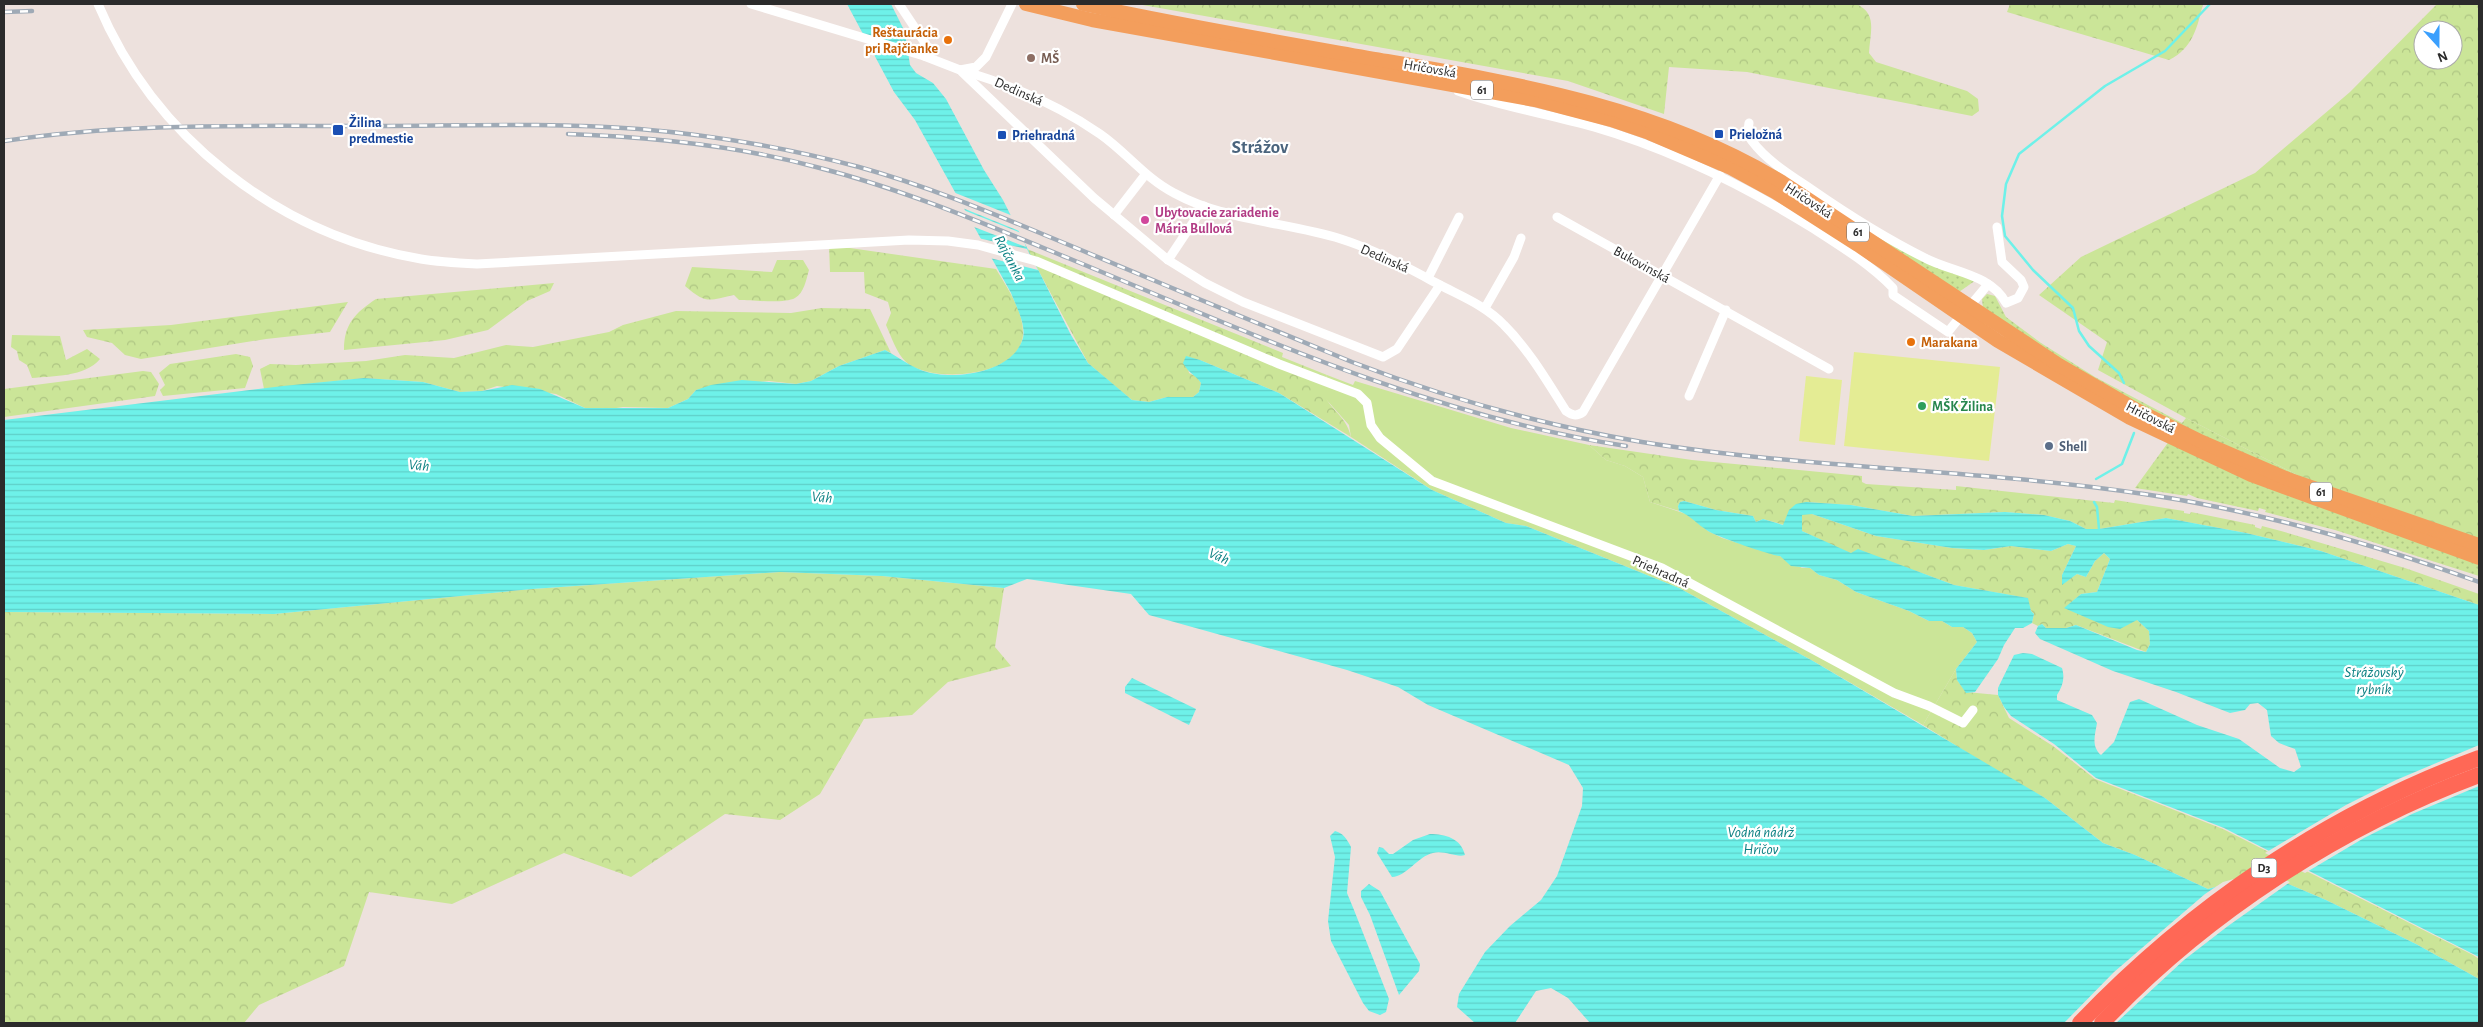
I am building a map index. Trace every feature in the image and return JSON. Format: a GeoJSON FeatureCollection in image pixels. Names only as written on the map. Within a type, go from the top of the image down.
{"type":"FeatureCollection","features":[{"type":"Feature","properties":{"kind":"highway","name":"D3"},"geometry":{"type":"LineString","coordinates":[[2080,1023],[2152,954],[2210,906],[2248,878],[2348,817],[2399,792],[2479,758]]}},
{"type":"Feature","properties":{"kind":"highway","name":"D3"},"geometry":{"type":"LineString","coordinates":[[2102,1023],[2188,944],[2284,874],[2356,831],[2407,806],[2479,775]]}},
{"type":"Feature","properties":{"kind":"main road","name":"Hričovská"},"geometry":{"type":"LineString","coordinates":[[1026,4],[1092,20],[1535,100],[1626,125],[1684,146],[1775,192],[1836,230],[1960,316],[2074,386],[2166,437],[2285,489],[2479,558]]}},
{"type":"Feature","properties":{"kind":"main road","name":"Hričovská"},"geometry":{"type":"LineString","coordinates":[[1082,4],[1487,78],[1575,99],[1652,122],[1704,142],[1762,170],[2103,392],[2202,442],[2321,492],[2479,546]]}},
{"type":"Feature","properties":{"kind":"street","name":"Priehradná"},"geometry":{"type":"LineString","coordinates":[[98,4],[115,40],[143,85],[198,150],[243,186],[281,208],[352,240],[392,252],[446,262],[509,264],[900,240],[948,241],[978,245],[1036,261],[1277,363],[1358,394],[1366,400],[1371,425],[1380,438],[1432,481],[1662,568],[1894,692],[1929,706],[1963,723],[1973,710]]}},
{"type":"Feature","properties":{"kind":"street","name":"Dedinská"},"geometry":{"type":"LineString","coordinates":[[751,4],[920,54],[960,70],[996,81],[1066,113],[1120,150],[1145,175],[1174,194],[1204,206],[1341,239],[1394,261],[1428,278],[1485,308],[1505,326],[1526,351],[1571,415],[1578,416],[1583,412],[1662,275]]}},
{"type":"Feature","properties":{"kind":"street"},"geometry":{"type":"LineString","coordinates":[[900,4],[927,46],[920,54]]}},
{"type":"Feature","properties":{"kind":"street"},"geometry":{"type":"LineString","coordinates":[[960,70],[976,67],[986,58],[1012,4]]}},
{"type":"Feature","properties":{"kind":"street"},"geometry":{"type":"LineString","coordinates":[[960,70],[1114,215],[1168,260],[1205,283],[1242,302],[1380,357],[1397,349],[1440,285]]}},
{"type":"Feature","properties":{"kind":"street","name":"Hričovská"},"geometry":{"type":"LineString","coordinates":[[1434,83],[1486,101],[1555,116],[1625,136],[1720,175],[1753,191],[1836,243],[1882,276],[1894,288],[1893,295],[1948,332],[1960,316]]}},
{"type":"Feature","properties":{"kind":"street"},"geometry":{"type":"LineString","coordinates":[[1749,123],[1748,132],[1751,140],[1776,166],[1902,247],[1938,265],[1977,277],[2002,295],[2006,303],[2018,298],[2024,287],[2021,280],[2002,262],[1996,227]]}},
{"type":"Feature","properties":{"kind":"street"},"geometry":{"type":"LineString","coordinates":[[1114,215],[1145,175]]}},
{"type":"Feature","properties":{"kind":"street"},"geometry":{"type":"LineString","coordinates":[[1662,275],[1720,175]]}},
{"type":"Feature","properties":{"kind":"street"},"geometry":{"type":"LineString","coordinates":[[1168,260],[1204,206]]}},
{"type":"Feature","properties":{"kind":"street"},"geometry":{"type":"LineString","coordinates":[[1428,278],[1459,217]]}},
{"type":"Feature","properties":{"kind":"street","name":"Bukovinská"},"geometry":{"type":"LineString","coordinates":[[1557,217],[1829,369]]}},
{"type":"Feature","properties":{"kind":"street"},"geometry":{"type":"LineString","coordinates":[[1485,308],[1509,266],[1521,238]]}},
{"type":"Feature","properties":{"kind":"street"},"geometry":{"type":"LineString","coordinates":[[1894,288],[1901,276]]}},
{"type":"Feature","properties":{"kind":"street"},"geometry":{"type":"LineString","coordinates":[[1960,316],[1971,307],[1988,284]]}},
{"type":"Feature","properties":{"kind":"street"},"geometry":{"type":"LineString","coordinates":[[1689,396],[1726,310]]}},
{"type":"Feature","properties":{"kind":"green space"},"geometry":{"type":"Polygon","coordinates":[[[1137,4],[1856,4],[1863,8],[1870,18],[1869,53],[1876,62],[1967,91],[1978,99],[1979,111],[1972,116],[1747,72],[1669,67],[1664,114],[1568,81],[1137,4]]]}},
{"type":"Feature","properties":{"kind":"green space"},"geometry":{"type":"Polygon","coordinates":[[[2010,4],[2203,4],[2196,29],[2189,43],[2184,50],[2169,60],[2007,12],[2010,4]]]}},
{"type":"Feature","properties":{"kind":"green space"},"geometry":{"type":"Polygon","coordinates":[[[2437,4],[2479,4],[2479,541],[2299,476],[2098,370],[2107,342],[2039,295],[2081,257],[2255,173],[2350,92],[2413,28],[2413,70],[2463,70],[2463,20],[2421,20],[2437,4]]]}},
{"type":"Feature","properties":{"kind":"green space"},"geometry":{"type":"Polygon","coordinates":[[[1777,168],[1852,218],[1976,280],[1959,292],[1775,171],[1777,168]]]}},
{"type":"Feature","properties":{"kind":"green space"},"geometry":{"type":"Polygon","coordinates":[[[829,245],[996,269],[1021,318],[1023,335],[1018,349],[1007,360],[991,368],[973,373],[934,373],[918,369],[903,359],[892,339],[886,325],[891,313],[888,302],[865,293],[864,272],[830,272],[829,245]]]}},
{"type":"Feature","properties":{"kind":"green space"},"geometry":{"type":"Polygon","coordinates":[[[1027,249],[1283,353],[1282,357],[1327,375],[1324,386],[1325,394],[1332,407],[1348,427],[1351,437],[1279,393],[1200,360],[1186,357],[1189,373],[1197,377],[1201,383],[1199,392],[1193,397],[1167,397],[1149,402],[1132,400],[1088,363],[1027,249]]]}},
{"type":"Feature","properties":{"kind":"green space"},"geometry":{"type":"Polygon","coordinates":[[[777,260],[803,260],[809,270],[803,290],[798,296],[790,300],[739,300],[734,295],[708,300],[698,296],[685,286],[692,267],[772,272],[777,260]]]}},
{"type":"Feature","properties":{"kind":"green space"},"geometry":{"type":"Polygon","coordinates":[[[554,283],[550,291],[527,301],[488,330],[445,340],[344,350],[346,333],[352,320],[362,309],[376,299],[554,283]]]}},
{"type":"Feature","properties":{"kind":"green space"},"geometry":{"type":"Polygon","coordinates":[[[1987,294],[1995,296],[2006,317],[2041,343],[2095,377],[2182,423],[2186,418],[2299,476],[2479,541],[2479,576],[2335,530],[2265,512],[2266,510],[2259,508],[2258,511],[2197,498],[2188,494],[2187,496],[2135,488],[2180,426],[2093,380],[1983,308],[1982,299],[1987,294]]]}},
{"type":"Feature","properties":{"kind":"green space"},"geometry":{"type":"Polygon","coordinates":[[[348,302],[330,332],[266,339],[141,359],[125,355],[112,343],[87,337],[83,330],[171,325],[348,302]]]}},
{"type":"Feature","properties":{"kind":"green space"},"geometry":{"type":"Polygon","coordinates":[[[822,308],[870,309],[891,353],[885,350],[839,366],[811,381],[796,384],[769,381],[696,390],[688,399],[668,408],[623,407],[603,410],[585,408],[556,394],[497,386],[482,391],[460,392],[423,382],[364,378],[264,389],[260,369],[270,364],[296,365],[366,361],[405,355],[454,358],[506,345],[533,347],[609,332],[623,325],[676,311],[791,313],[822,308]]]}},
{"type":"Feature","properties":{"kind":"green space"},"geometry":{"type":"Polygon","coordinates":[[[12,335],[60,336],[66,360],[87,349],[100,359],[94,365],[77,372],[59,376],[32,378],[27,365],[19,360],[17,351],[11,347],[12,335]]]}},
{"type":"Feature","properties":{"kind":"green space","name":"MŠK Žilina"},"geometry":{"type":"Polygon","coordinates":[[[1854,352],[2000,367],[1989,461],[1844,446],[1854,352]]]}},
{"type":"Feature","properties":{"kind":"green space"},"geometry":{"type":"Polygon","coordinates":[[[236,354],[250,357],[253,366],[245,388],[163,396],[160,390],[165,385],[159,373],[170,364],[236,354]]]}},
{"type":"Feature","properties":{"kind":"green space"},"geometry":{"type":"Polygon","coordinates":[[[143,371],[151,372],[159,384],[155,396],[4,417],[4,389],[143,371]]]}},
{"type":"Feature","properties":{"kind":"green space"},"geometry":{"type":"Polygon","coordinates":[[[1327,375],[1353,385],[1355,381],[1511,428],[1589,445],[1606,460],[1625,466],[1643,477],[1650,502],[1689,515],[1708,531],[1722,538],[1780,556],[1802,568],[1810,568],[1819,575],[1837,580],[1856,592],[1909,611],[1929,621],[1942,621],[1952,627],[1963,627],[1972,633],[1977,642],[1956,669],[1923,725],[1813,661],[1679,588],[1526,526],[1506,523],[1432,490],[1351,437],[1349,425],[1324,397],[1322,391],[1327,375]]]}},
{"type":"Feature","properties":{"kind":"green space"},"geometry":{"type":"Polygon","coordinates":[[[1806,376],[1842,380],[1835,445],[1799,441],[1806,376]]]}},
{"type":"Feature","properties":{"kind":"green space"},"geometry":{"type":"Polygon","coordinates":[[[1589,445],[1692,460],[1862,476],[1862,482],[1866,484],[1956,490],[1956,486],[2114,503],[2115,500],[2184,511],[2184,513],[2190,514],[2191,512],[2255,525],[2255,527],[2261,529],[2262,526],[2405,568],[2479,594],[2479,605],[2321,551],[2246,533],[2166,518],[2099,529],[2086,529],[2070,521],[2044,515],[2005,512],[1913,516],[1851,505],[1806,502],[1784,525],[1763,519],[1756,522],[1753,516],[1716,510],[1684,501],[1680,502],[1678,506],[1679,511],[1650,502],[1643,477],[1625,466],[1606,460],[1589,445]]]}},
{"type":"Feature","properties":{"kind":"green space"},"geometry":{"type":"Polygon","coordinates":[[[1802,514],[1812,514],[1876,536],[1952,548],[1984,550],[2011,546],[2051,551],[2068,544],[2076,546],[2062,575],[2062,584],[2077,574],[2086,577],[2095,561],[2104,553],[2110,559],[2097,592],[2081,594],[2065,608],[2137,620],[2149,631],[2150,644],[2146,652],[2076,625],[2066,628],[2046,628],[2042,624],[2038,626],[2032,623],[2034,614],[2031,611],[2027,598],[1954,585],[1919,572],[1851,554],[1802,531],[1802,514]]]}},
{"type":"Feature","properties":{"kind":"green space"},"geometry":{"type":"Polygon","coordinates":[[[780,572],[882,576],[1004,588],[995,647],[1011,666],[948,682],[912,715],[864,719],[820,794],[780,820],[725,814],[631,877],[564,853],[452,904],[369,892],[344,966],[259,1005],[244,1023],[4,1023],[4,612],[274,614],[532,589],[780,572]]]}},
{"type":"Feature","properties":{"kind":"green space"},"geometry":{"type":"Polygon","coordinates":[[[1956,669],[1957,680],[1966,692],[1998,695],[2009,718],[2053,746],[2095,779],[2223,829],[2473,955],[2479,959],[2479,979],[2416,944],[2326,900],[2286,883],[2237,881],[2208,889],[2135,855],[2103,843],[2045,798],[2003,775],[1923,725],[1956,669]]]}},
{"type":"Feature","properties":{"kind":"water","name":"Vodná nádrž Hričov"},"geometry":{"type":"Polygon","coordinates":[[[847,4],[891,4],[905,32],[910,65],[916,73],[933,83],[946,99],[984,170],[1003,200],[1071,335],[1088,363],[1132,400],[1149,402],[1167,397],[1193,397],[1199,392],[1201,383],[1183,363],[1186,356],[1279,393],[1432,490],[1506,523],[1526,526],[1679,588],[1813,661],[2045,798],[2103,843],[2135,855],[2208,889],[2237,881],[2286,883],[2326,900],[2416,944],[2479,979],[2479,1023],[1590,1023],[1568,998],[1551,988],[1536,991],[1515,1023],[1475,1023],[1457,1007],[1459,994],[1485,952],[1510,926],[1541,900],[1557,876],[1582,806],[1583,788],[1569,765],[1428,705],[1398,687],[1347,670],[1149,615],[1131,594],[1027,579],[1004,588],[882,576],[780,572],[532,589],[274,614],[4,612],[4,420],[364,378],[423,382],[460,392],[482,391],[512,385],[540,389],[585,408],[668,408],[688,399],[696,390],[711,385],[742,380],[796,384],[811,381],[839,366],[885,350],[923,371],[948,375],[974,373],[999,365],[1010,358],[1018,349],[1024,333],[1020,315],[1011,293],[915,120],[894,92],[847,4]]]}},
{"type":"Feature","properties":{"kind":"water","name":"Strážovský rybník"},"geometry":{"type":"Polygon","coordinates":[[[1684,501],[1716,510],[1753,516],[1756,522],[1763,519],[1783,525],[1789,510],[1796,504],[1806,502],[1851,505],[1913,516],[2005,512],[2044,515],[2070,521],[2086,529],[2099,529],[2166,518],[2246,533],[2321,551],[2479,605],[2479,957],[2224,828],[2096,778],[2054,744],[2011,716],[1998,695],[1998,688],[2014,655],[2032,654],[2062,668],[2063,682],[2057,695],[2057,700],[2092,715],[2097,723],[2095,744],[2101,755],[2114,742],[2130,702],[2139,699],[2197,725],[2239,739],[2280,768],[2294,772],[2301,767],[2295,749],[2279,743],[2271,736],[2267,710],[2258,703],[2250,704],[2245,710],[2230,713],[2176,692],[2113,671],[2040,639],[2035,633],[2038,626],[2042,624],[2046,628],[2066,628],[2076,625],[2146,652],[2150,644],[2149,631],[2137,620],[2120,629],[2108,627],[2064,608],[2081,594],[2097,592],[2110,559],[2104,553],[2095,561],[2086,577],[2077,574],[2062,585],[2062,575],[2076,546],[2068,544],[2051,551],[2011,546],[1984,550],[1952,548],[1876,536],[1812,514],[1802,515],[1802,531],[1851,553],[1858,549],[1954,585],[2028,598],[2031,611],[2034,614],[2032,623],[2023,628],[2015,628],[1998,659],[1975,692],[1966,693],[1957,680],[1956,669],[1977,642],[1972,633],[1963,627],[1952,627],[1942,621],[1929,621],[1909,611],[1856,592],[1837,580],[1819,575],[1810,568],[1791,566],[1780,556],[1713,534],[1679,511],[1678,506],[1680,502],[1684,501]]]}},
{"type":"Feature","properties":{"kind":"water"},"geometry":{"type":"Polygon","coordinates":[[[1132,678],[1196,709],[1189,725],[1125,693],[1125,687],[1132,678]]]}},
{"type":"Feature","properties":{"kind":"water"},"geometry":{"type":"Polygon","coordinates":[[[1335,831],[1348,841],[1351,847],[1347,893],[1389,999],[1386,1012],[1380,1015],[1369,1011],[1363,1003],[1331,941],[1328,921],[1335,857],[1330,836],[1335,831]]]}},
{"type":"Feature","properties":{"kind":"water"},"geometry":{"type":"Polygon","coordinates":[[[1430,834],[1452,838],[1460,845],[1465,855],[1458,856],[1442,852],[1433,853],[1422,858],[1402,874],[1392,877],[1377,853],[1379,847],[1389,854],[1393,854],[1413,840],[1430,834]]]}},
{"type":"Feature","properties":{"kind":"water"},"geometry":{"type":"Polygon","coordinates":[[[1369,884],[1380,891],[1420,964],[1419,971],[1399,995],[1370,915],[1361,897],[1361,891],[1369,884]]]}},
{"type":"Feature","properties":{"kind":"pier"},"geometry":{"type":"Polygon","coordinates":[[[953,192],[1013,216],[1019,231],[960,207],[953,192]]]}},
{"type":"Feature","properties":{"kind":"pier"},"geometry":{"type":"Polygon","coordinates":[[[961,209],[1021,233],[1026,247],[969,225],[961,209]]]}},
{"type":"Feature","properties":{"kind":"pier"},"geometry":{"type":"Polygon","coordinates":[[[978,238],[1027,249],[1038,270],[990,258],[978,238]]]}},
{"type":"Feature","properties":{"kind":"pier"},"geometry":{"type":"Polygon","coordinates":[[[2479,745],[2479,786],[2412,814],[2364,838],[2305,873],[2265,853],[2346,805],[2396,780],[2479,745]]]}},
{"type":"Feature","properties":{"kind":"pier"},"geometry":{"type":"Polygon","coordinates":[[[2263,871],[2290,882],[2184,960],[2116,1023],[2064,1023],[2114,972],[2205,894],[2223,882],[2263,871]]]}},
{"type":"Feature","properties":{"kind":"waterway"},"geometry":{"type":"LineString","coordinates":[[2124,383],[2119,373],[2089,346],[2079,331],[2073,308],[2033,270],[2005,236],[2002,216],[2006,184],[2019,154],[2105,86],[2165,51],[2210,4]]}},
{"type":"Feature","properties":{"kind":"waterway"},"geometry":{"type":"LineString","coordinates":[[2096,479],[2122,464],[2134,433]]}},
{"type":"Feature","properties":{"kind":"waterway"},"geometry":{"type":"LineString","coordinates":[[2094,502],[2097,507],[2099,529]]}},
{"type":"Feature","properties":{"kind":"railway"},"geometry":{"type":"LineString","coordinates":[[4,12],[32,11]]}},
{"type":"Feature","properties":{"kind":"railway"},"geometry":{"type":"LineString","coordinates":[[4,141],[48,135],[137,128],[534,125],[639,129],[750,143],[832,160],[887,175],[999,216],[1352,362],[1459,399],[1532,419],[1642,442],[1704,451],[1830,464],[2018,479],[2187,501],[2230,509],[2314,530],[2397,554],[2479,582]]}},
{"type":"Feature","properties":{"kind":"railway"},"geometry":{"type":"LineString","coordinates":[[568,134],[631,137],[693,143],[786,159],[848,176],[944,208],[1273,343],[1411,393],[1482,415],[1553,432],[1626,446]]}},
{"type":"Feature","properties":{"kind":"place","name":"Reštaurácia pri Rajčianke"},"geometry":{"type":"Point","coordinates":[948,40]}},
{"type":"Feature","properties":{"kind":"place","name":"MŠ"},"geometry":{"type":"Point","coordinates":[1031,58]}},
{"type":"Feature","properties":{"kind":"place","name":"Žilina predmestie"},"geometry":{"type":"Point","coordinates":[338,130]}},
{"type":"Feature","properties":{"kind":"place","name":"Prieložná"},"geometry":{"type":"Point","coordinates":[1719,134]}},
{"type":"Feature","properties":{"kind":"place","name":"Priehradná"},"geometry":{"type":"Point","coordinates":[1002,135]}},
{"type":"Feature","properties":{"kind":"place","name":"Ubytovacie zariadenie Mária Bullová"},"geometry":{"type":"Point","coordinates":[1145,220]}},
{"type":"Feature","properties":{"kind":"place","name":"Marakana"},"geometry":{"type":"Point","coordinates":[1911,342]}},
{"type":"Feature","properties":{"kind":"place","name":"MŠK Žilina"},"geometry":{"type":"Point","coordinates":[1922,406]}},
{"type":"Feature","properties":{"kind":"place","name":"Shell"},"geometry":{"type":"Point","coordinates":[2049,446]}},
{"type":"Feature","properties":{"kind":"district","name":"Strážov"},"geometry":{"type":"Point","coordinates":[1260,146]}},
{"type":"Feature","properties":{"kind":"water label","name":"Rajčanka"},"geometry":{"type":"Point","coordinates":[1010,258]}},
{"type":"Feature","properties":{"kind":"water label","name":"Váh"},"geometry":{"type":"Point","coordinates":[419,465]}},
{"type":"Feature","properties":{"kind":"water label","name":"Váh"},"geometry":{"type":"Point","coordinates":[822,497]}},
{"type":"Feature","properties":{"kind":"water label","name":"Váh"},"geometry":{"type":"Point","coordinates":[1219,556]}}]}
